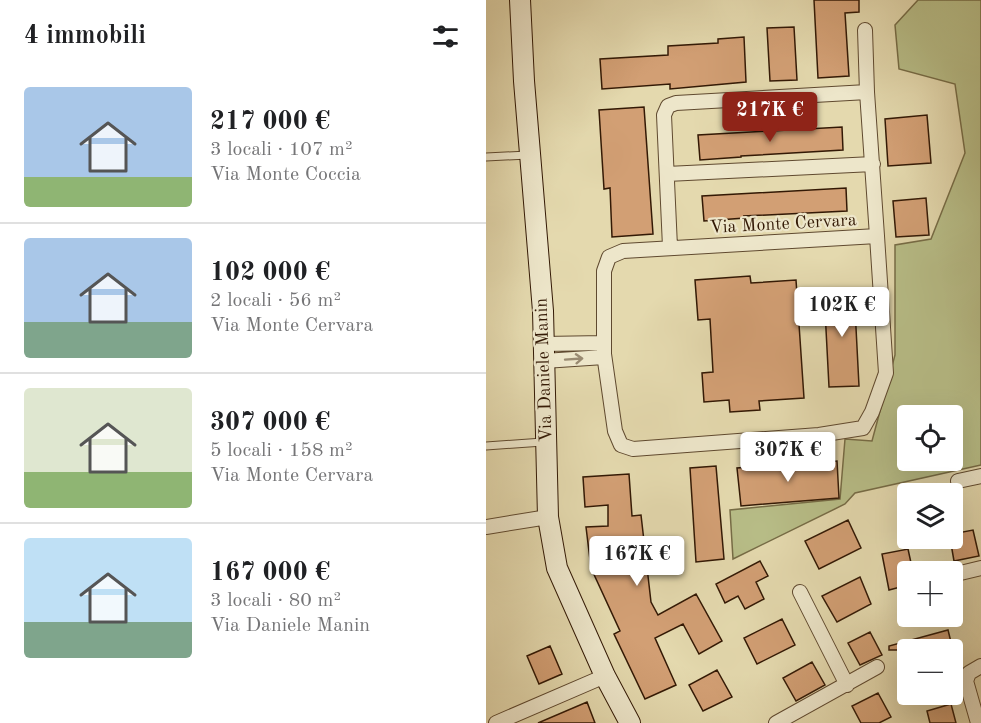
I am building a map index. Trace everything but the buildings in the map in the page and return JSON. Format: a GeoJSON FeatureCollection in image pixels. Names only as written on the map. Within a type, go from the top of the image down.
{"type":"FeatureCollection","features":[{"type":"Feature","properties":{"kind":"main road","name":"Via Daniele Manin"},"geometry":{"type":"LineString","coordinates":[[520,0],[544,353],[548,517],[557,568],[604,676],[630,723]]}},
{"type":"Feature","properties":{"kind":"street"},"geometry":{"type":"LineString","coordinates":[[865,30],[877,236]]}},
{"type":"Feature","properties":{"kind":"street"},"geometry":{"type":"LineString","coordinates":[[670,247],[664,115],[668,106],[676,103],[867,92]]}},
{"type":"Feature","properties":{"kind":"street"},"geometry":{"type":"LineString","coordinates":[[668,174],[873,164]]}},
{"type":"Feature","properties":{"kind":"street","name":"Via Monte Cervara"},"geometry":{"type":"LineString","coordinates":[[877,236],[886,372],[872,412],[863,428],[819,435],[633,449],[621,445],[615,431],[604,350],[604,272],[609,257],[623,251],[670,247],[877,236]]}},
{"type":"Feature","properties":{"kind":"street"},"geometry":{"type":"LineString","coordinates":[[544,353],[604,350]]}},
{"type":"Feature","properties":{"kind":"street"},"geometry":{"type":"LineString","coordinates":[[958,481],[981,476]]}},
{"type":"Feature","properties":{"kind":"street"},"geometry":{"type":"LineString","coordinates":[[486,527],[548,517]]}},
{"type":"Feature","properties":{"kind":"street"},"geometry":{"type":"LineString","coordinates":[[963,572],[981,568]]}},
{"type":"Feature","properties":{"kind":"street"},"geometry":{"type":"LineString","coordinates":[[800,592],[848,685]]}},
{"type":"Feature","properties":{"kind":"street"},"geometry":{"type":"LineString","coordinates":[[978,723],[966,681],[969,673],[981,666]]}},
{"type":"Feature","properties":{"kind":"street"},"geometry":{"type":"LineString","coordinates":[[776,723],[878,667]]}},
{"type":"Feature","properties":{"kind":"street"},"geometry":{"type":"LineString","coordinates":[[496,723],[604,676]]}},
{"type":"Feature","properties":{"kind":"lane"},"geometry":{"type":"LineString","coordinates":[[486,157],[530,154]]}},
{"type":"Feature","properties":{"kind":"lane"},"geometry":{"type":"LineString","coordinates":[[486,446],[546,442]]}},
{"type":"Feature","properties":{"kind":"green space"},"geometry":{"type":"Polygon","coordinates":[[[918,0],[981,0],[981,465],[963,469],[963,405],[897,405],[897,471],[954,471],[855,493],[845,504],[733,559],[730,510],[840,499],[845,439],[872,441],[895,355],[895,245],[931,239],[965,153],[955,84],[899,69],[895,25],[918,0]]]}}]}
